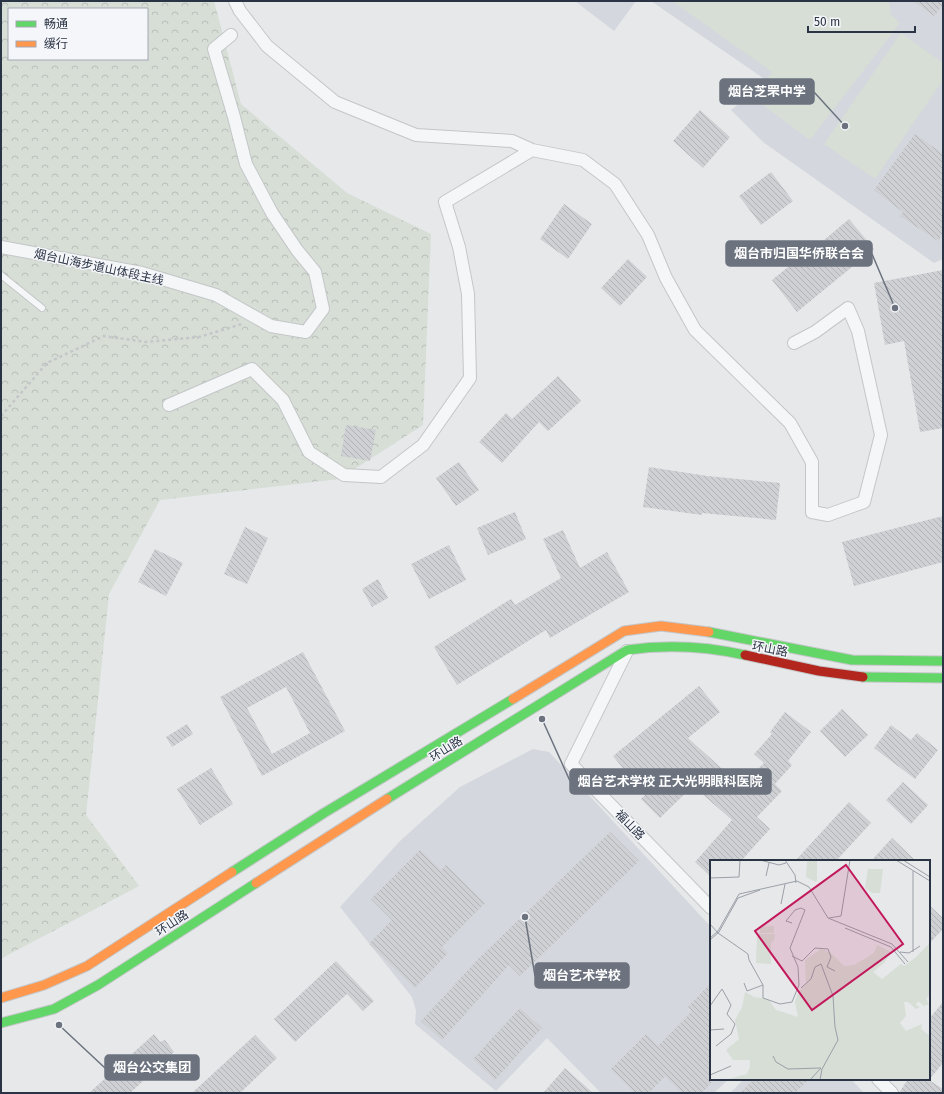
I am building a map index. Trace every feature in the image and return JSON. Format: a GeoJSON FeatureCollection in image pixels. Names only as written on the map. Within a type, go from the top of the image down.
{"type":"FeatureCollection","features":[{"type":"Feature","properties":{"kind":"main road","name":"环山路"},"geometry":{"type":"LineString","coordinates":[[1,998],[44,985],[87,966],[324,813],[624,631],[661,626],[693,629],[852,660],[943,662]]}},
{"type":"Feature","properties":{"kind":"main road","name":"环山路"},"geometry":{"type":"LineString","coordinates":[[1,1023],[54,1009],[98,985],[335,832],[627,650],[644,646],[688,645],[846,675],[943,678]]}},
{"type":"Feature","properties":{"kind":"street"},"geometry":{"type":"LineString","coordinates":[[235,1],[267,46],[335,102],[416,135],[512,141],[532,150],[583,160],[615,184],[648,235],[666,278],[695,330],[790,423],[812,462],[812,512],[828,515],[864,502],[881,435],[858,331],[848,308],[815,332],[794,343]]}},
{"type":"Feature","properties":{"kind":"street","name":"烟台山海步道山体段主线"},"geometry":{"type":"LineString","coordinates":[[1,247],[142,273],[216,295],[271,326],[306,332],[323,309],[315,272],[297,250],[272,213],[246,164],[214,49],[231,35]]}},
{"type":"Feature","properties":{"kind":"street"},"geometry":{"type":"LineString","coordinates":[[169,405],[252,369],[283,400],[309,452],[344,475],[381,477],[423,445],[470,378],[468,294],[459,247],[445,202],[532,150]]}},
{"type":"Feature","properties":{"kind":"street","name":"福山路"},"geometry":{"type":"LineString","coordinates":[[627,650],[570,764],[710,907]]}},
{"type":"Feature","properties":{"kind":"street"},"geometry":{"type":"LineString","coordinates":[[879,1080],[892,1093]]}},
{"type":"Feature","properties":{"kind":"lane"},"geometry":{"type":"LineString","coordinates":[[1,275],[42,308]]}},
{"type":"Feature","properties":{"kind":"path"},"geometry":{"type":"LineString","coordinates":[[1,416],[47,363],[104,336],[146,342],[199,337],[259,319]]}},
{"type":"Feature","properties":{"kind":"shaded area"},"geometry":{"type":"Polygon","coordinates":[[[575,1],[636,1],[614,31],[575,1]]]}},
{"type":"Feature","properties":{"kind":"shaded area"},"geometry":{"type":"Polygon","coordinates":[[[651,1],[943,1],[943,259],[934,263],[763,142],[731,110],[748,96],[763,78],[651,1]]]}},
{"type":"Feature","properties":{"kind":"shaded area"},"geometry":{"type":"Polygon","coordinates":[[[533,749],[549,752],[710,926],[710,1080],[728,1080],[714,1093],[601,1093],[547,1038],[496,1091],[415,1024],[416,1011],[412,997],[340,907],[400,841],[460,787],[533,749]]]}},
{"type":"Feature","properties":{"kind":"shaded area"},"geometry":{"type":"Polygon","coordinates":[[[743,1080],[852,1080],[864,1093],[730,1093],[743,1080]]]}},
{"type":"Feature","properties":{"kind":"green space"},"geometry":{"type":"Polygon","coordinates":[[[1,1],[214,1],[241,104],[347,193],[431,234],[423,425],[339,479],[160,500],[109,594],[86,815],[139,886],[2,958],[1,1]]]}},
{"type":"Feature","properties":{"kind":"green space"},"geometry":{"type":"Polygon","coordinates":[[[672,1],[889,1],[891,15],[900,23],[810,140],[754,98],[772,72],[672,1]]]}},
{"type":"Feature","properties":{"kind":"green space"},"geometry":{"type":"Polygon","coordinates":[[[901,33],[943,63],[943,80],[875,179],[824,144],[901,33]]]}},
{"type":"Feature","properties":{"kind":"building"},"geometry":{"type":"Polygon","coordinates":[[[913,1],[943,1],[943,5],[934,16],[913,1]]]}},
{"type":"Feature","properties":{"kind":"building"},"geometry":{"type":"Polygon","coordinates":[[[700,110],[730,137],[703,168],[673,141],[700,110]]]}},
{"type":"Feature","properties":{"kind":"building"},"geometry":{"type":"Polygon","coordinates":[[[915,134],[943,154],[943,234],[938,241],[900,216],[903,212],[874,190],[915,134]]]}},
{"type":"Feature","properties":{"kind":"building"},"geometry":{"type":"Polygon","coordinates":[[[771,172],[793,201],[761,225],[739,196],[771,172]]]}},
{"type":"Feature","properties":{"kind":"building"},"geometry":{"type":"Polygon","coordinates":[[[564,204],[592,224],[568,259],[540,239],[564,204]]]}},
{"type":"Feature","properties":{"kind":"building"},"geometry":{"type":"Polygon","coordinates":[[[849,219],[874,249],[797,312],[772,280],[803,255],[804,257],[849,219]]]}},
{"type":"Feature","properties":{"kind":"building"},"geometry":{"type":"Polygon","coordinates":[[[628,259],[647,277],[620,306],[601,288],[628,259]]]}},
{"type":"Feature","properties":{"kind":"building"},"geometry":{"type":"Polygon","coordinates":[[[943,270],[943,428],[920,432],[904,341],[885,345],[874,283],[943,270]]]}},
{"type":"Feature","properties":{"kind":"building"},"geometry":{"type":"Polygon","coordinates":[[[558,376],[581,401],[548,431],[539,422],[502,463],[479,442],[506,413],[512,419],[558,376]]]}},
{"type":"Feature","properties":{"kind":"building"},"geometry":{"type":"Polygon","coordinates":[[[346,425],[376,430],[370,461],[341,456],[346,425]]]}},
{"type":"Feature","properties":{"kind":"building"},"geometry":{"type":"Polygon","coordinates":[[[459,462],[479,490],[456,506],[436,478],[459,462]]]}},
{"type":"Feature","properties":{"kind":"building"},"geometry":{"type":"Polygon","coordinates":[[[649,467],[707,476],[780,483],[776,520],[702,513],[702,515],[643,507],[649,467]]]}},
{"type":"Feature","properties":{"kind":"building"},"geometry":{"type":"Polygon","coordinates":[[[515,512],[526,539],[488,555],[477,528],[515,512]]]}},
{"type":"Feature","properties":{"kind":"building"},"geometry":{"type":"Polygon","coordinates":[[[943,516],[943,562],[854,586],[842,542],[943,516]]]}},
{"type":"Feature","properties":{"kind":"building"},"geometry":{"type":"Polygon","coordinates":[[[245,527],[268,538],[247,584],[224,574],[245,527]]]}},
{"type":"Feature","properties":{"kind":"building"},"geometry":{"type":"Polygon","coordinates":[[[563,530],[580,568],[607,552],[629,592],[550,638],[546,630],[457,685],[434,647],[511,599],[515,605],[561,578],[543,539],[563,530]]]}},
{"type":"Feature","properties":{"kind":"building"},"geometry":{"type":"Polygon","coordinates":[[[449,545],[466,580],[429,599],[411,564],[449,545]]]}},
{"type":"Feature","properties":{"kind":"building"},"geometry":{"type":"Polygon","coordinates":[[[155,549],[183,563],[166,596],[138,582],[155,549]]]}},
{"type":"Feature","properties":{"kind":"building"},"geometry":{"type":"Polygon","coordinates":[[[378,579],[388,598],[372,607],[362,589],[378,579]]]}},
{"type":"Feature","properties":{"kind":"building"},"geometry":{"type":"Polygon","coordinates":[[[303,652],[345,731],[262,776],[220,697],[303,652]],[[286,687],[247,708],[272,754],[310,733],[286,687]]]}},
{"type":"Feature","properties":{"kind":"building"},"geometry":{"type":"Polygon","coordinates":[[[699,686],[720,712],[688,738],[741,786],[764,763],[754,754],[772,734],[770,732],[785,712],[811,732],[788,761],[792,765],[775,784],[782,791],[757,817],[770,829],[742,860],[710,860],[710,876],[695,862],[732,820],[693,786],[660,818],[641,799],[645,795],[613,756],[699,686]]]}},
{"type":"Feature","properties":{"kind":"building"},"geometry":{"type":"Polygon","coordinates":[[[842,709],[868,735],[845,757],[820,731],[842,709]]]}},
{"type":"Feature","properties":{"kind":"building"},"geometry":{"type":"Polygon","coordinates":[[[187,724],[193,734],[172,747],[166,737],[187,724]]]}},
{"type":"Feature","properties":{"kind":"building"},"geometry":{"type":"Polygon","coordinates":[[[891,725],[911,740],[917,733],[938,750],[915,779],[874,748],[891,725]]]}},
{"type":"Feature","properties":{"kind":"building"},"geometry":{"type":"Polygon","coordinates":[[[211,768],[233,804],[200,825],[177,789],[211,768]]]}},
{"type":"Feature","properties":{"kind":"building"},"geometry":{"type":"Polygon","coordinates":[[[903,782],[928,805],[911,824],[886,800],[903,782]]]}},
{"type":"Feature","properties":{"kind":"building"},"geometry":{"type":"Polygon","coordinates":[[[849,802],[871,823],[837,860],[796,860],[849,802]]]}},
{"type":"Feature","properties":{"kind":"building"},"geometry":{"type":"Polygon","coordinates":[[[610,832],[639,861],[520,976],[509,965],[442,1040],[421,1021],[479,958],[610,832]]]}},
{"type":"Feature","properties":{"kind":"building"},"geometry":{"type":"Polygon","coordinates":[[[892,838],[915,860],[872,860],[892,838]]]}},
{"type":"Feature","properties":{"kind":"building"},"geometry":{"type":"Polygon","coordinates":[[[420,850],[441,870],[446,865],[485,903],[442,947],[448,953],[415,988],[369,944],[392,920],[371,899],[420,850]]]}},
{"type":"Feature","properties":{"kind":"building"},"geometry":{"type":"Polygon","coordinates":[[[930,906],[943,918],[943,929],[930,943],[930,906]]]}},
{"type":"Feature","properties":{"kind":"building"},"geometry":{"type":"Polygon","coordinates":[[[336,961],[374,1001],[363,1011],[347,994],[295,1042],[274,1019],[336,961]]]}},
{"type":"Feature","properties":{"kind":"building"},"geometry":{"type":"Polygon","coordinates":[[[710,984],[711,1083],[702,1093],[682,1093],[665,1076],[649,1093],[635,1093],[611,1069],[646,1034],[658,1046],[692,1011],[688,1007],[710,984]]]}},
{"type":"Feature","properties":{"kind":"building"},"geometry":{"type":"Polygon","coordinates":[[[943,1002],[943,1063],[930,1079],[930,1018],[943,1002]]]}},
{"type":"Feature","properties":{"kind":"building"},"geometry":{"type":"Polygon","coordinates":[[[520,1008],[542,1028],[495,1080],[473,1059],[520,1008]]]}},
{"type":"Feature","properties":{"kind":"building"},"geometry":{"type":"Polygon","coordinates":[[[154,1034],[160,1042],[165,1040],[174,1052],[130,1093],[89,1093],[154,1034]]]}},
{"type":"Feature","properties":{"kind":"building"},"geometry":{"type":"Polygon","coordinates":[[[255,1035],[277,1058],[240,1093],[192,1093],[255,1035]]]}},
{"type":"Feature","properties":{"kind":"building"},"geometry":{"type":"Polygon","coordinates":[[[565,1068],[593,1093],[543,1093],[565,1068]]]}},
{"type":"Feature","properties":{"kind":"building"},"geometry":{"type":"Polygon","coordinates":[[[753,1080],[808,1080],[795,1093],[740,1093],[753,1080]]]}},
{"type":"Feature","properties":{"kind":"building"},"geometry":{"type":"Polygon","coordinates":[[[907,1080],[929,1080],[943,1089],[943,1093],[899,1093],[907,1080]]]}},
{"type":"Feature","properties":{"kind":"traffic: fast"},"geometry":{"type":"LineString","coordinates":[[709,632],[852,660],[943,661]]}},
{"type":"Feature","properties":{"kind":"traffic: fast"},"geometry":{"type":"LineString","coordinates":[[387,799],[627,650],[657,647],[686,647],[745,655]]}},
{"type":"Feature","properties":{"kind":"traffic: fast"},"geometry":{"type":"LineString","coordinates":[[863,677],[943,678]]}},
{"type":"Feature","properties":{"kind":"traffic: fast"},"geometry":{"type":"LineString","coordinates":[[232,872],[324,813],[513,699]]}},
{"type":"Feature","properties":{"kind":"traffic: fast"},"geometry":{"type":"LineString","coordinates":[[1,1023],[54,1009],[98,985],[256,883]]}},
{"type":"Feature","properties":{"kind":"traffic: slow"},"geometry":{"type":"LineString","coordinates":[[513,699],[624,631],[661,626],[709,632]]}},
{"type":"Feature","properties":{"kind":"traffic: slow"},"geometry":{"type":"LineString","coordinates":[[256,883],[387,799]]}},
{"type":"Feature","properties":{"kind":"traffic: slow"},"geometry":{"type":"LineString","coordinates":[[1,998],[44,985],[87,966],[232,872]]}},
{"type":"Feature","properties":{"kind":"traffic: jam"},"geometry":{"type":"LineString","coordinates":[[745,655],[819,671],[863,677]]}},
{"type":"Feature","properties":{"kind":"place","name":"烟台芝罘中学"},"geometry":{"type":"Point","coordinates":[845,126]}},
{"type":"Feature","properties":{"kind":"place","name":"烟台市归国华侨联合会"},"geometry":{"type":"Point","coordinates":[895,308]}},
{"type":"Feature","properties":{"kind":"place","name":"烟台艺术学校 正大光明眼科医院"},"geometry":{"type":"Point","coordinates":[542,719]}},
{"type":"Feature","properties":{"kind":"place","name":"烟台艺术学校"},"geometry":{"type":"Point","coordinates":[525,917]}},
{"type":"Feature","properties":{"kind":"place","name":"烟台公交集团"},"geometry":{"type":"Point","coordinates":[59,1025]}}]}
